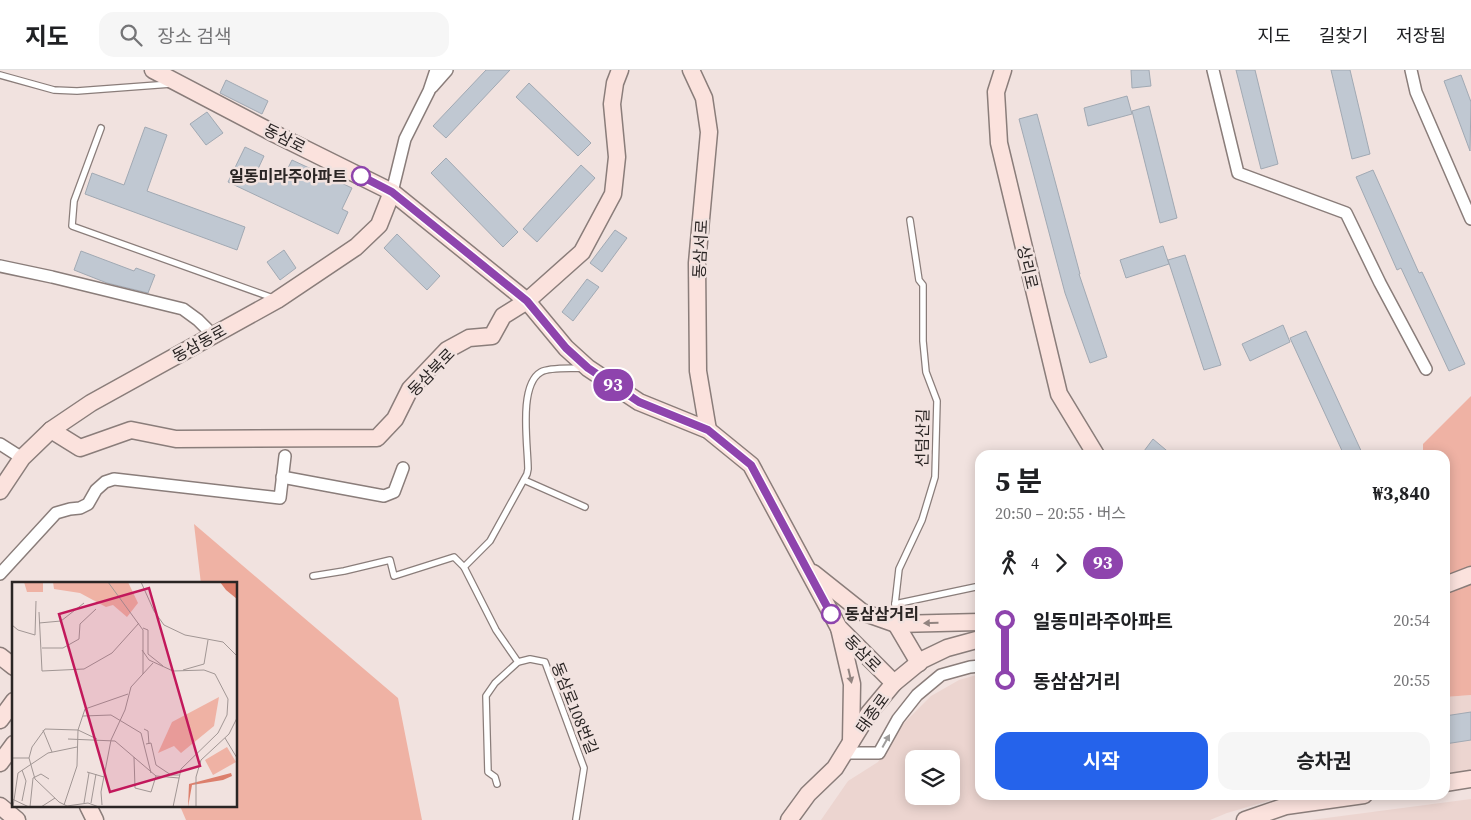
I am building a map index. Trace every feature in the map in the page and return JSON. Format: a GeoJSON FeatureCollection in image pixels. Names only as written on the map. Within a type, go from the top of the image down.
{"type":"FeatureCollection","features":[{"type":"Feature","properties":{"kind":"street","name":"동삼로"},"geometry":{"type":"LineString","coordinates":[[153,70],[392,192],[527,301],[566,348],[588,368],[639,402],[708,430],[751,465],[839,628],[894,683]]}},
{"type":"Feature","properties":{"kind":"street"},"geometry":{"type":"LineString","coordinates":[[392,192],[406,139],[429,91],[436,70]]}},
{"type":"Feature","properties":{"kind":"street"},"geometry":{"type":"LineString","coordinates":[[429,91],[447,70]]}},
{"type":"Feature","properties":{"kind":"street","name":"동삼북로"},"geometry":{"type":"LineString","coordinates":[[50,430],[80,448],[132,430],[176,439],[377,438],[395,419],[410,389],[447,350],[469,338],[492,336],[503,316],[527,301],[582,252],[613,194],[617,156],[612,104],[620,70]]}},
{"type":"Feature","properties":{"kind":"street","name":"동삼서로"},"geometry":{"type":"LineString","coordinates":[[691,70],[704,98],[708,132],[698,263],[698,371],[708,430]]}},
{"type":"Feature","properties":{"kind":"street","name":"상리로"},"geometry":{"type":"LineString","coordinates":[[1002,70],[996,92],[999,143],[1059,394],[1093,450]]}},
{"type":"Feature","properties":{"kind":"street"},"geometry":{"type":"LineString","coordinates":[[1213,70],[1238,173],[1346,213],[1380,283],[1426,369]]}},
{"type":"Feature","properties":{"kind":"street"},"geometry":{"type":"LineString","coordinates":[[1411,70],[1416,92],[1471,219]]}},
{"type":"Feature","properties":{"kind":"street","name":"동삼동로"},"geometry":{"type":"LineString","coordinates":[[0,491],[22,458],[50,430],[90,403],[277,300],[356,247],[379,225],[392,192]]}},
{"type":"Feature","properties":{"kind":"street"},"geometry":{"type":"LineString","coordinates":[[0,266],[183,309],[198,320],[213,335]]}},
{"type":"Feature","properties":{"kind":"street"},"geometry":{"type":"LineString","coordinates":[[0,444],[22,458]]}},
{"type":"Feature","properties":{"kind":"street"},"geometry":{"type":"LineString","coordinates":[[0,574],[56,513],[80,508],[88,504],[96,490],[105,482],[114,480],[280,498],[285,456]]}},
{"type":"Feature","properties":{"kind":"street"},"geometry":{"type":"LineString","coordinates":[[282,477],[384,496],[394,492],[403,468]]}},
{"type":"Feature","properties":{"kind":"street"},"geometry":{"type":"LineString","coordinates":[[807,568],[862,612],[896,624],[975,622]]}},
{"type":"Feature","properties":{"kind":"street"},"geometry":{"type":"LineString","coordinates":[[1450,583],[1471,575]]}},
{"type":"Feature","properties":{"kind":"street"},"geometry":{"type":"LineString","coordinates":[[896,624],[919,663]]}},
{"type":"Feature","properties":{"kind":"street"},"geometry":{"type":"LineString","coordinates":[[839,628],[852,684],[848,747],[879,753],[898,719],[917,695],[941,675],[975,666]]}},
{"type":"Feature","properties":{"kind":"street","name":"태종로"},"geometry":{"type":"LineString","coordinates":[[789,820],[808,794],[835,768],[869,713],[894,683],[919,663],[947,648],[975,640]]}},
{"type":"Feature","properties":{"kind":"street"},"geometry":{"type":"LineString","coordinates":[[0,656],[12,665]]}},
{"type":"Feature","properties":{"kind":"street"},"geometry":{"type":"LineString","coordinates":[[0,720],[12,704]]}},
{"type":"Feature","properties":{"kind":"street"},"geometry":{"type":"LineString","coordinates":[[1450,782],[1471,779]]}},
{"type":"Feature","properties":{"kind":"street"},"geometry":{"type":"LineString","coordinates":[[1245,820],[1286,806],[1329,800]]}},
{"type":"Feature","properties":{"kind":"street"},"geometry":{"type":"LineString","coordinates":[[0,806],[17,820]]}},
{"type":"Feature","properties":{"kind":"street"},"geometry":{"type":"LineString","coordinates":[[89,808],[95,820]]}},
{"type":"Feature","properties":{"kind":"lane"},"geometry":{"type":"LineString","coordinates":[[0,75],[54,90],[77,91],[180,84]]}},
{"type":"Feature","properties":{"kind":"lane"},"geometry":{"type":"LineString","coordinates":[[101,128],[74,201],[72,226],[277,300]]}},
{"type":"Feature","properties":{"kind":"lane","name":"선덤산길"},"geometry":{"type":"LineString","coordinates":[[896,624],[895,604],[900,569],[922,520],[935,477],[937,448],[937,401],[926,372],[923,341],[923,285],[919,280],[910,220]]}},
{"type":"Feature","properties":{"kind":"lane"},"geometry":{"type":"LineString","coordinates":[[464,567],[490,541],[524,480],[528,469],[526,402],[530,383],[540,372],[546,370],[588,368]]}},
{"type":"Feature","properties":{"kind":"lane"},"geometry":{"type":"LineString","coordinates":[[524,480],[585,507]]}},
{"type":"Feature","properties":{"kind":"lane"},"geometry":{"type":"LineString","coordinates":[[313,576],[390,560],[394,576],[454,557],[464,567],[496,630],[518,662],[495,683],[486,696],[488,772],[495,777],[497,784]]}},
{"type":"Feature","properties":{"kind":"lane"},"geometry":{"type":"LineString","coordinates":[[895,604],[975,587]]}},
{"type":"Feature","properties":{"kind":"lane","name":"동삼로108번길"},"geometry":{"type":"LineString","coordinates":[[518,662],[530,659],[545,662],[584,768],[576,819]]}},
{"type":"Feature","properties":{"kind":"shaded area"},"geometry":{"type":"Polygon","coordinates":[[[1471,396],[1471,695],[1450,697],[1450,450],[1423,450],[1423,444],[1471,396]]]}},
{"type":"Feature","properties":{"kind":"shaded area"},"geometry":{"type":"Polygon","coordinates":[[[194,524],[398,698],[422,820],[186,820],[181,808],[238,808],[238,582],[201,582],[194,524]]]}},
{"type":"Feature","properties":{"kind":"shaded area"},"geometry":{"type":"Polygon","coordinates":[[[975,675],[975,800],[1271,800],[1210,820],[821,820],[848,781],[878,762],[904,723],[931,696],[959,680],[975,675]]]}},
{"type":"Feature","properties":{"kind":"shaded area"},"geometry":{"type":"Polygon","coordinates":[[[1471,695],[1471,771],[1450,774],[1450,697],[1471,695]]]}},
{"type":"Feature","properties":{"kind":"shaded area"},"geometry":{"type":"Polygon","coordinates":[[[1471,799],[1471,820],[1311,820],[1471,799]]]}},
{"type":"Feature","properties":{"kind":"building"},"geometry":{"type":"Polygon","coordinates":[[[486,70],[510,70],[446,138],[433,126],[486,70]]]}},
{"type":"Feature","properties":{"kind":"building"},"geometry":{"type":"Polygon","coordinates":[[[1131,70],[1149,70],[1151,86],[1132,88],[1131,70]]]}},
{"type":"Feature","properties":{"kind":"building"},"geometry":{"type":"Polygon","coordinates":[[[1236,70],[1255,70],[1278,164],[1261,169],[1236,70]]]}},
{"type":"Feature","properties":{"kind":"building"},"geometry":{"type":"Polygon","coordinates":[[[1331,70],[1350,70],[1370,154],[1352,159],[1331,70]]]}},
{"type":"Feature","properties":{"kind":"building"},"geometry":{"type":"Polygon","coordinates":[[[1461,75],[1471,102],[1470,151],[1444,81],[1461,75]]]}},
{"type":"Feature","properties":{"kind":"building"},"geometry":{"type":"Polygon","coordinates":[[[226,80],[268,101],[262,114],[220,93],[226,80]]]}},
{"type":"Feature","properties":{"kind":"building"},"geometry":{"type":"Polygon","coordinates":[[[529,83],[591,143],[578,156],[516,97],[529,83]]]}},
{"type":"Feature","properties":{"kind":"building"},"geometry":{"type":"Polygon","coordinates":[[[1127,96],[1132,114],[1088,126],[1084,108],[1127,96]]]}},
{"type":"Feature","properties":{"kind":"building"},"geometry":{"type":"Polygon","coordinates":[[[1149,106],[1177,218],[1160,223],[1132,111],[1149,106]]]}},
{"type":"Feature","properties":{"kind":"building"},"geometry":{"type":"Polygon","coordinates":[[[207,112],[223,133],[206,145],[190,124],[207,112]]]}},
{"type":"Feature","properties":{"kind":"building"},"geometry":{"type":"Polygon","coordinates":[[[1037,114],[1079,274],[1107,357],[1090,363],[1065,293],[1019,119],[1037,114]]]}},
{"type":"Feature","properties":{"kind":"building"},"geometry":{"type":"Polygon","coordinates":[[[145,127],[167,135],[147,191],[245,227],[237,250],[85,194],[92,173],[124,185],[145,127]]]}},
{"type":"Feature","properties":{"kind":"building"},"geometry":{"type":"Polygon","coordinates":[[[245,147],[264,156],[258,169],[282,180],[292,160],[352,188],[342,209],[348,212],[338,234],[228,182],[245,147]]]}},
{"type":"Feature","properties":{"kind":"building"},"geometry":{"type":"Polygon","coordinates":[[[446,158],[518,232],[503,247],[431,173],[446,158]]]}},
{"type":"Feature","properties":{"kind":"building"},"geometry":{"type":"Polygon","coordinates":[[[581,165],[595,178],[537,242],[523,229],[581,165]]]}},
{"type":"Feature","properties":{"kind":"building"},"geometry":{"type":"Polygon","coordinates":[[[1373,170],[1419,273],[1422,272],[1465,364],[1449,371],[1401,268],[1397,270],[1356,177],[1373,170]]]}},
{"type":"Feature","properties":{"kind":"building"},"geometry":{"type":"Polygon","coordinates":[[[615,230],[627,238],[602,272],[590,263],[615,230]]]}},
{"type":"Feature","properties":{"kind":"building"},"geometry":{"type":"Polygon","coordinates":[[[397,234],[440,276],[427,290],[384,248],[397,234]]]}},
{"type":"Feature","properties":{"kind":"building"},"geometry":{"type":"Polygon","coordinates":[[[1163,246],[1169,264],[1126,278],[1120,260],[1163,246]]]}},
{"type":"Feature","properties":{"kind":"building"},"geometry":{"type":"Polygon","coordinates":[[[284,250],[296,268],[280,280],[267,262],[284,250]]]}},
{"type":"Feature","properties":{"kind":"building"},"geometry":{"type":"Polygon","coordinates":[[[81,251],[134,271],[136,268],[155,275],[148,293],[107,283],[74,270],[81,251]]]}},
{"type":"Feature","properties":{"kind":"building"},"geometry":{"type":"Polygon","coordinates":[[[1185,255],[1221,365],[1204,370],[1168,260],[1185,255]]]}},
{"type":"Feature","properties":{"kind":"building"},"geometry":{"type":"Polygon","coordinates":[[[587,279],[599,287],[573,321],[562,312],[587,279]]]}},
{"type":"Feature","properties":{"kind":"building"},"geometry":{"type":"Polygon","coordinates":[[[1283,325],[1290,342],[1250,361],[1242,344],[1283,325]]]}},
{"type":"Feature","properties":{"kind":"building"},"geometry":{"type":"Polygon","coordinates":[[[1306,331],[1361,450],[1342,450],[1290,338],[1306,331]]]}},
{"type":"Feature","properties":{"kind":"building"},"geometry":{"type":"Polygon","coordinates":[[[1153,439],[1166,450],[1145,450],[1153,439]]]}},
{"type":"Feature","properties":{"kind":"building"},"geometry":{"type":"Polygon","coordinates":[[[1471,712],[1471,740],[1450,743],[1450,715],[1471,712]]]}},
{"type":"Feature","properties":{"kind":"bus line","name":"93"},"geometry":{"type":"LineString","coordinates":[[361,176],[392,192],[527,301],[566,348],[588,368],[639,402],[708,430],[751,465],[831,614]]}},
{"type":"Feature","properties":{"kind":"place","name":"일동미라주아파트"},"geometry":{"type":"Point","coordinates":[361,176]}},
{"type":"Feature","properties":{"kind":"place","name":"동삼삼거리"},"geometry":{"type":"Point","coordinates":[831,614]}}]}
